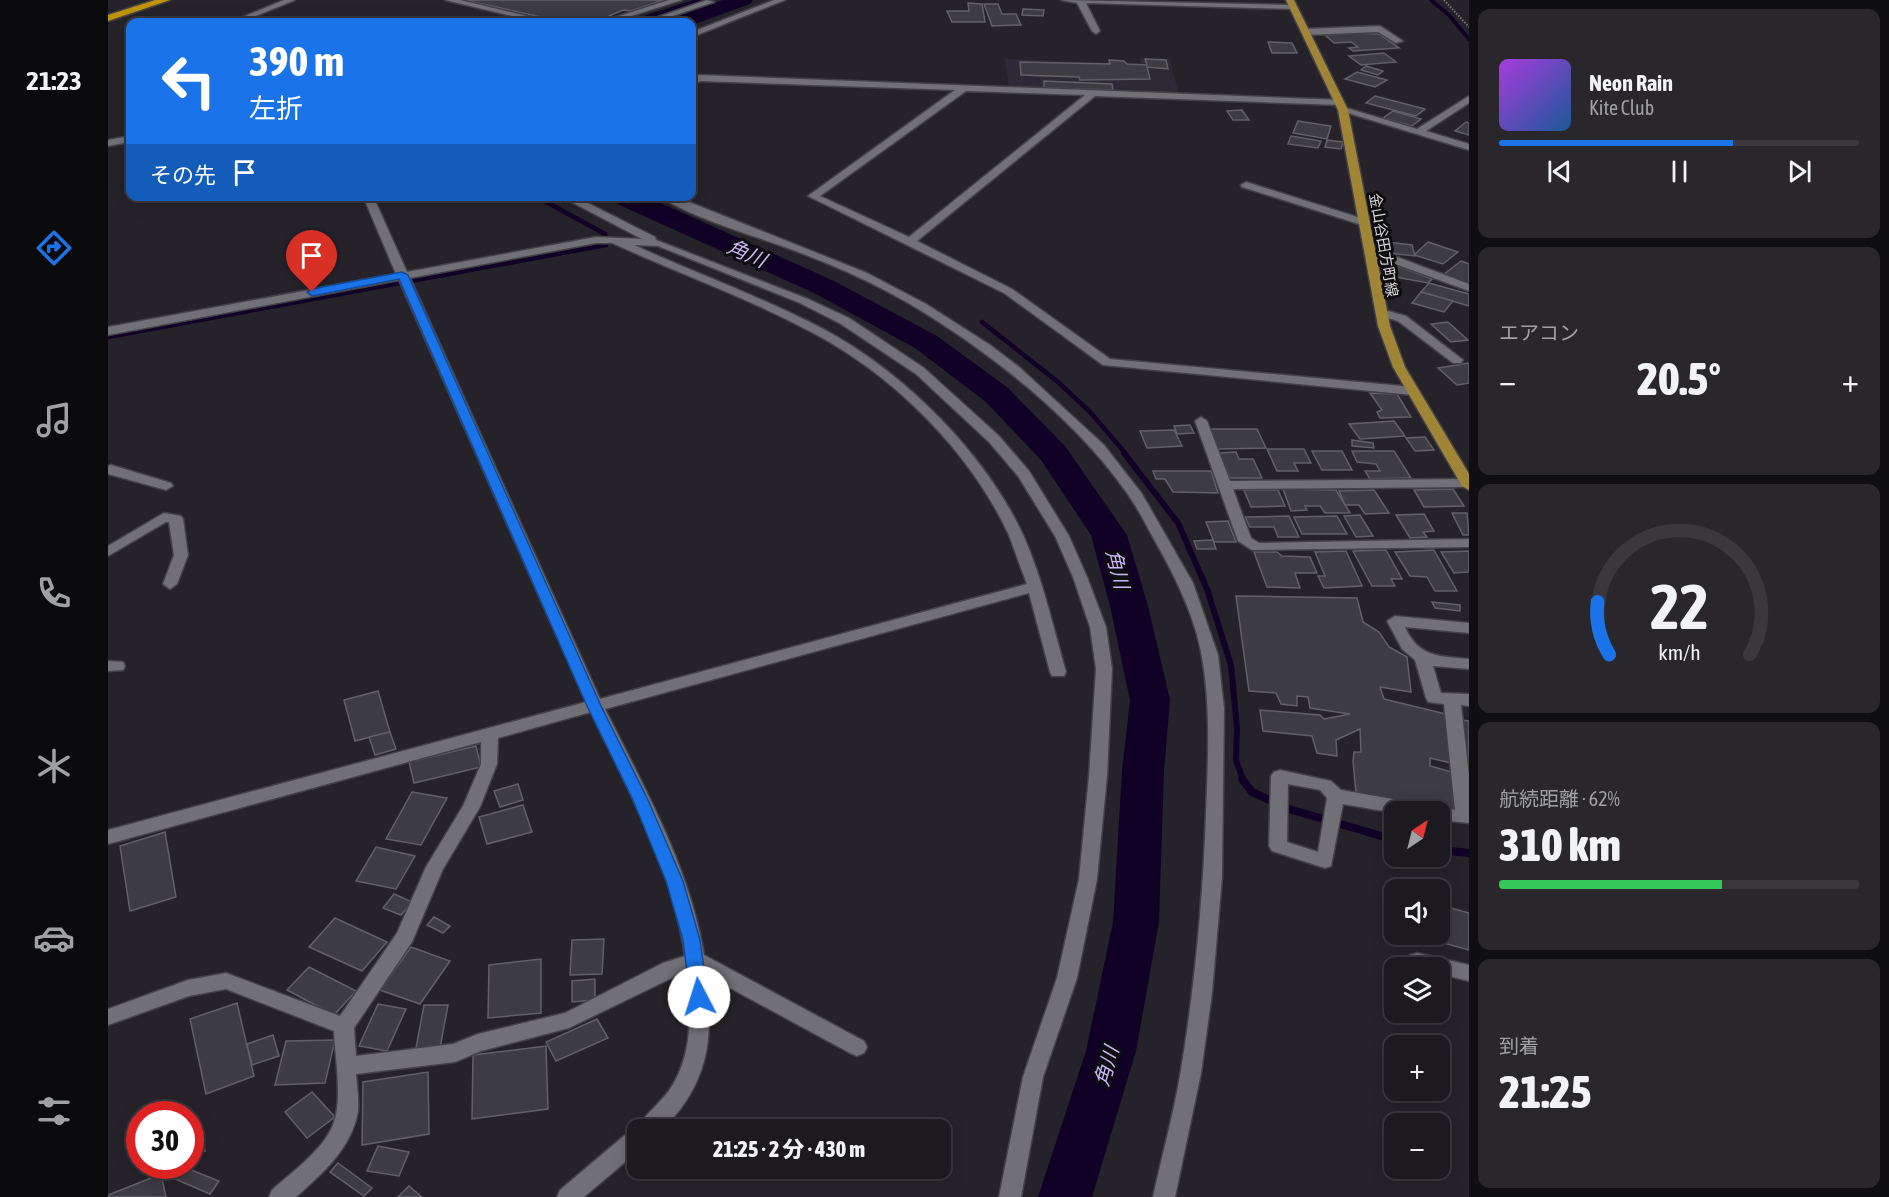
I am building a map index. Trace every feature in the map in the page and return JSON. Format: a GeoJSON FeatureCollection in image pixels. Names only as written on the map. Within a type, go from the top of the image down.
{"type":"FeatureCollection","features":[{"type":"Feature","properties":{"kind":"highway"},"geometry":{"type":"LineString","coordinates":[[108,10],[139,0]]}},
{"type":"Feature","properties":{"kind":"highway"},"geometry":{"type":"LineString","coordinates":[[108,18],[165,0]]}},
{"type":"Feature","properties":{"kind":"main road","name":"金山谷田方町線"},"geometry":{"type":"LineString","coordinates":[[1291,3],[1341,106],[1366,223],[1381,313],[1399,367],[1468,485]]}},
{"type":"Feature","properties":{"kind":"street"},"geometry":{"type":"LineString","coordinates":[[245,18],[291,0]]}},
{"type":"Feature","properties":{"kind":"street"},"geometry":{"type":"LineString","coordinates":[[449,0],[525,18]]}},
{"type":"Feature","properties":{"kind":"street"},"geometry":{"type":"LineString","coordinates":[[618,18],[678,0]]}},
{"type":"Feature","properties":{"kind":"street"},"geometry":{"type":"LineString","coordinates":[[696,33],[781,0]]}},
{"type":"Feature","properties":{"kind":"street"},"geometry":{"type":"LineString","coordinates":[[1065,0],[1291,3]]}},
{"type":"Feature","properties":{"kind":"street"},"geometry":{"type":"LineString","coordinates":[[1080,0],[1096,31]]}},
{"type":"Feature","properties":{"kind":"street"},"geometry":{"type":"LineString","coordinates":[[660,18],[710,2]]}},
{"type":"Feature","properties":{"kind":"street"},"geometry":{"type":"LineString","coordinates":[[509,18],[514,16]]}},
{"type":"Feature","properties":{"kind":"street"},"geometry":{"type":"LineString","coordinates":[[1305,32],[1380,29],[1399,41]]}},
{"type":"Feature","properties":{"kind":"street"},"geometry":{"type":"LineString","coordinates":[[696,80],[699,78],[1092,94],[1341,106],[1469,147]]}},
{"type":"Feature","properties":{"kind":"street"},"geometry":{"type":"LineString","coordinates":[[962,90],[813,196],[1008,291],[1107,362],[1413,391]]}},
{"type":"Feature","properties":{"kind":"street"},"geometry":{"type":"LineString","coordinates":[[910,242],[1092,94]]}},
{"type":"Feature","properties":{"kind":"street"},"geometry":{"type":"LineString","coordinates":[[1419,132],[1469,99]]}},
{"type":"Feature","properties":{"kind":"street"},"geometry":{"type":"LineString","coordinates":[[108,143],[126,140]]}},
{"type":"Feature","properties":{"kind":"street"},"geometry":{"type":"LineString","coordinates":[[1246,185],[1366,223]]}},
{"type":"Feature","properties":{"kind":"street"},"geometry":{"type":"LineString","coordinates":[[370,201],[594,706],[640,800],[674,881],[692,940],[700,1034],[692,1070],[668,1112],[660,1119]]}},
{"type":"Feature","properties":{"kind":"street"},"geometry":{"type":"LineString","coordinates":[[575,201],[660,243],[835,316],[920,371],[994,439],[1024,474],[1062,536],[1080,577],[1098,627],[1104,669],[1098,776],[1088,879],[1067,978],[1033,1077],[1010,1197]]}},
{"type":"Feature","properties":{"kind":"street"},"geometry":{"type":"LineString","coordinates":[[676,201],[725,222],[802,249],[863,276],[922,306],[986,348],[1023,376],[1099,448],[1135,494],[1185,583],[1210,655],[1217,750],[1215,819],[1213,877],[1201,1005],[1191,1073],[1164,1197]]}},
{"type":"Feature","properties":{"kind":"street"},"geometry":{"type":"LineString","coordinates":[[108,331],[596,240],[660,243]]}},
{"type":"Feature","properties":{"kind":"street"},"geometry":{"type":"LineString","coordinates":[[614,240],[790,316],[843,345],[901,388],[966,454],[1011,525],[1035,587],[1058,672]]}},
{"type":"Feature","properties":{"kind":"street"},"geometry":{"type":"LineString","coordinates":[[1372,255],[1393,259],[1469,288]]}},
{"type":"Feature","properties":{"kind":"street"},"geometry":{"type":"LineString","coordinates":[[1381,313],[1402,318],[1457,360]]}},
{"type":"Feature","properties":{"kind":"street"},"geometry":{"type":"LineString","coordinates":[[1201,421],[1245,541],[1257,547],[1469,543]]}},
{"type":"Feature","properties":{"kind":"street"},"geometry":{"type":"LineString","coordinates":[[108,470],[166,486]]}},
{"type":"Feature","properties":{"kind":"street"},"geometry":{"type":"LineString","coordinates":[[1225,485],[1468,485]]}},
{"type":"Feature","properties":{"kind":"street"},"geometry":{"type":"LineString","coordinates":[[108,552],[164,517],[176,519],[181,555],[170,584]]}},
{"type":"Feature","properties":{"kind":"street"},"geometry":{"type":"LineString","coordinates":[[108,837],[1035,587]]}},
{"type":"Feature","properties":{"kind":"street"},"geometry":{"type":"LineString","coordinates":[[1450,815],[1465,818],[1466,799],[1460,700],[1434,698],[1423,659],[1404,642],[1395,621],[1469,628]]}},
{"type":"Feature","properties":{"kind":"street"},"geometry":{"type":"LineString","coordinates":[[1423,659],[1469,664]]}},
{"type":"Feature","properties":{"kind":"street"},"geometry":{"type":"LineString","coordinates":[[280,1197],[316,1164],[336,1139],[346,1113],[344,1026],[405,937],[435,867],[471,807],[489,764],[490,734]]}},
{"type":"Feature","properties":{"kind":"street"},"geometry":{"type":"LineString","coordinates":[[1336,796],[1325,861],[1278,846],[1280,776],[1325,785],[1336,796],[1384,804]]}},
{"type":"Feature","properties":{"kind":"street"},"geometry":{"type":"LineString","coordinates":[[346,1066],[455,1053],[478,1043],[569,1020],[670,969],[695,960],[857,1047]]}},
{"type":"Feature","properties":{"kind":"street"},"geometry":{"type":"LineString","coordinates":[[1450,969],[1469,973]]}},
{"type":"Feature","properties":{"kind":"street"},"geometry":{"type":"LineString","coordinates":[[108,1017],[188,988],[226,981],[344,1026]]}},
{"type":"Feature","properties":{"kind":"street"},"geometry":{"type":"LineString","coordinates":[[568,1197],[627,1146]]}},
{"type":"Feature","properties":{"kind":"path"},"geometry":{"type":"LineString","coordinates":[[1444,0],[1469,27]]}},
{"type":"Feature","properties":{"kind":"shaded area"},"geometry":{"type":"Polygon","coordinates":[[[1140,58],[1169,58],[1179,94],[1009,88],[1005,59],[1141,64],[1140,58]]]}},
{"type":"Feature","properties":{"kind":"building"},"geometry":{"type":"Polygon","coordinates":[[[464,0],[664,0],[631,11],[623,10],[605,18],[546,18],[464,0]]]}},
{"type":"Feature","properties":{"kind":"building"},"geometry":{"type":"Polygon","coordinates":[[[968,3],[982,4],[985,22],[952,22],[947,11],[969,11],[968,3]]]}},
{"type":"Feature","properties":{"kind":"building"},"geometry":{"type":"Polygon","coordinates":[[[984,4],[998,4],[1002,14],[1016,14],[1021,25],[992,26],[984,4]]]}},
{"type":"Feature","properties":{"kind":"building"},"geometry":{"type":"Polygon","coordinates":[[[1023,9],[1044,10],[1043,16],[1022,15],[1023,9]]]}},
{"type":"Feature","properties":{"kind":"building"},"geometry":{"type":"Polygon","coordinates":[[[1379,34],[1399,48],[1353,51],[1349,48],[1358,47],[1351,42],[1334,43],[1325,35],[1379,34]]]}},
{"type":"Feature","properties":{"kind":"building"},"geometry":{"type":"Polygon","coordinates":[[[1268,42],[1292,43],[1297,53],[1272,53],[1268,42]]]}},
{"type":"Feature","properties":{"kind":"building"},"geometry":{"type":"Polygon","coordinates":[[[1384,53],[1396,62],[1361,65],[1349,56],[1384,53]]]}},
{"type":"Feature","properties":{"kind":"building"},"geometry":{"type":"Polygon","coordinates":[[[1145,59],[1166,60],[1168,69],[1147,67],[1150,79],[1080,80],[1079,77],[1021,75],[1020,62],[1110,64],[1109,60],[1147,65],[1145,59]]]}},
{"type":"Feature","properties":{"kind":"building"},"geometry":{"type":"Polygon","coordinates":[[[1366,66],[1383,71],[1378,75],[1361,70],[1366,66]]]}},
{"type":"Feature","properties":{"kind":"building"},"geometry":{"type":"Polygon","coordinates":[[[1357,72],[1387,80],[1375,87],[1345,79],[1357,72]]]}},
{"type":"Feature","properties":{"kind":"building"},"geometry":{"type":"Polygon","coordinates":[[[1044,81],[1112,84],[1113,90],[1044,88],[1044,81]]]}},
{"type":"Feature","properties":{"kind":"building"},"geometry":{"type":"Polygon","coordinates":[[[1375,96],[1425,109],[1416,116],[1366,103],[1375,96]]]}},
{"type":"Feature","properties":{"kind":"building"},"geometry":{"type":"Polygon","coordinates":[[[1242,110],[1249,120],[1233,120],[1227,111],[1242,110]]]}},
{"type":"Feature","properties":{"kind":"building"},"geometry":{"type":"Polygon","coordinates":[[[1393,111],[1421,119],[1412,126],[1383,118],[1393,111]]]}},
{"type":"Feature","properties":{"kind":"building"},"geometry":{"type":"Polygon","coordinates":[[[1298,121],[1331,126],[1327,139],[1293,133],[1298,121]]]}},
{"type":"Feature","properties":{"kind":"building"},"geometry":{"type":"Polygon","coordinates":[[[1466,122],[1469,123],[1469,135],[1455,131],[1466,122]]]}},
{"type":"Feature","properties":{"kind":"building"},"geometry":{"type":"Polygon","coordinates":[[[1291,136],[1321,141],[1318,148],[1288,144],[1291,136]]]}},
{"type":"Feature","properties":{"kind":"building"},"geometry":{"type":"Polygon","coordinates":[[[1327,140],[1343,142],[1341,149],[1325,147],[1327,140]]]}},
{"type":"Feature","properties":{"kind":"building"},"geometry":{"type":"Polygon","coordinates":[[[1378,241],[1412,245],[1415,256],[1380,252],[1378,241]]]}},
{"type":"Feature","properties":{"kind":"building"},"geometry":{"type":"Polygon","coordinates":[[[1428,242],[1458,252],[1443,264],[1414,255],[1428,242]]]}},
{"type":"Feature","properties":{"kind":"building"},"geometry":{"type":"Polygon","coordinates":[[[1461,261],[1469,264],[1469,284],[1443,275],[1461,261]]]}},
{"type":"Feature","properties":{"kind":"building"},"geometry":{"type":"Polygon","coordinates":[[[1382,263],[1393,264],[1432,279],[1428,283],[1385,275],[1382,263]]]}},
{"type":"Feature","properties":{"kind":"building"},"geometry":{"type":"Polygon","coordinates":[[[1429,283],[1469,294],[1469,306],[1421,292],[1429,283]]]}},
{"type":"Feature","properties":{"kind":"building"},"geometry":{"type":"Polygon","coordinates":[[[1421,292],[1453,301],[1444,312],[1412,303],[1421,292]]]}},
{"type":"Feature","properties":{"kind":"building"},"geometry":{"type":"Polygon","coordinates":[[[1448,322],[1468,340],[1451,342],[1431,324],[1448,322]]]}},
{"type":"Feature","properties":{"kind":"building"},"geometry":{"type":"Polygon","coordinates":[[[1469,363],[1469,383],[1457,385],[1438,368],[1469,363]]]}},
{"type":"Feature","properties":{"kind":"building"},"geometry":{"type":"Polygon","coordinates":[[[1370,393],[1397,394],[1411,417],[1380,418],[1377,412],[1382,410],[1370,393]]]}},
{"type":"Feature","properties":{"kind":"building"},"geometry":{"type":"Polygon","coordinates":[[[1394,421],[1405,436],[1360,439],[1349,424],[1394,421]]]}},
{"type":"Feature","properties":{"kind":"building"},"geometry":{"type":"Polygon","coordinates":[[[1190,425],[1194,433],[1177,434],[1174,426],[1190,425]]]}},
{"type":"Feature","properties":{"kind":"building"},"geometry":{"type":"Polygon","coordinates":[[[1210,429],[1257,429],[1266,448],[1218,449],[1210,429]]]}},
{"type":"Feature","properties":{"kind":"building"},"geometry":{"type":"Polygon","coordinates":[[[1174,430],[1182,446],[1147,448],[1140,431],[1174,430]]]}},
{"type":"Feature","properties":{"kind":"building"},"geometry":{"type":"Polygon","coordinates":[[[1425,437],[1434,450],[1415,451],[1406,438],[1425,437]]]}},
{"type":"Feature","properties":{"kind":"building"},"geometry":{"type":"Polygon","coordinates":[[[1352,440],[1373,443],[1374,448],[1352,446],[1352,440]]]}},
{"type":"Feature","properties":{"kind":"building"},"geometry":{"type":"Polygon","coordinates":[[[1267,449],[1304,449],[1311,463],[1294,463],[1298,471],[1277,471],[1267,449]]]}},
{"type":"Feature","properties":{"kind":"building"},"geometry":{"type":"Polygon","coordinates":[[[1312,451],[1342,451],[1352,470],[1322,470],[1312,451]]]}},
{"type":"Feature","properties":{"kind":"building"},"geometry":{"type":"Polygon","coordinates":[[[1352,451],[1394,451],[1411,478],[1370,479],[1365,471],[1380,471],[1376,464],[1357,462],[1352,451]]]}},
{"type":"Feature","properties":{"kind":"building"},"geometry":{"type":"Polygon","coordinates":[[[1236,452],[1239,459],[1253,459],[1262,478],[1230,478],[1219,453],[1236,452]]]}},
{"type":"Feature","properties":{"kind":"building"},"geometry":{"type":"Polygon","coordinates":[[[1153,471],[1211,471],[1218,493],[1173,492],[1165,479],[1156,479],[1153,471]]]}},
{"type":"Feature","properties":{"kind":"building"},"geometry":{"type":"Polygon","coordinates":[[[1283,489],[1336,490],[1350,513],[1325,513],[1320,506],[1305,506],[1307,510],[1291,511],[1283,489]]]}},
{"type":"Feature","properties":{"kind":"building"},"geometry":{"type":"Polygon","coordinates":[[[1453,489],[1464,506],[1424,507],[1414,490],[1453,489]]]}},
{"type":"Feature","properties":{"kind":"building"},"geometry":{"type":"Polygon","coordinates":[[[1244,490],[1278,490],[1285,506],[1251,507],[1244,490]]]}},
{"type":"Feature","properties":{"kind":"building"},"geometry":{"type":"Polygon","coordinates":[[[1374,490],[1389,513],[1365,514],[1359,505],[1345,505],[1339,491],[1374,490]]]}},
{"type":"Feature","properties":{"kind":"building"},"geometry":{"type":"Polygon","coordinates":[[[1452,513],[1467,513],[1469,535],[1463,535],[1452,513]]]}},
{"type":"Feature","properties":{"kind":"building"},"geometry":{"type":"Polygon","coordinates":[[[1424,514],[1434,531],[1423,532],[1427,537],[1410,538],[1396,515],[1424,514]]]}},
{"type":"Feature","properties":{"kind":"building"},"geometry":{"type":"Polygon","coordinates":[[[1360,515],[1373,536],[1356,537],[1344,516],[1360,515]]]}},
{"type":"Feature","properties":{"kind":"building"},"geometry":{"type":"Polygon","coordinates":[[[1289,516],[1299,537],[1278,537],[1274,527],[1250,527],[1245,517],[1289,516]]]}},
{"type":"Feature","properties":{"kind":"building"},"geometry":{"type":"Polygon","coordinates":[[[1337,516],[1347,534],[1302,534],[1294,517],[1337,516]]]}},
{"type":"Feature","properties":{"kind":"building"},"geometry":{"type":"Polygon","coordinates":[[[1228,521],[1236,542],[1214,542],[1206,522],[1228,521]]]}},
{"type":"Feature","properties":{"kind":"building"},"geometry":{"type":"Polygon","coordinates":[[[1213,540],[1216,549],[1197,549],[1194,541],[1213,540]]]}},
{"type":"Feature","properties":{"kind":"building"},"geometry":{"type":"Polygon","coordinates":[[[1386,550],[1402,579],[1391,579],[1395,586],[1372,586],[1353,551],[1386,550]]]}},
{"type":"Feature","properties":{"kind":"building"},"geometry":{"type":"Polygon","coordinates":[[[1434,550],[1457,591],[1435,591],[1427,577],[1410,576],[1395,552],[1434,550]]]}},
{"type":"Feature","properties":{"kind":"building"},"geometry":{"type":"Polygon","coordinates":[[[1346,551],[1362,586],[1324,588],[1318,576],[1325,576],[1315,552],[1346,551]]]}},
{"type":"Feature","properties":{"kind":"building"},"geometry":{"type":"Polygon","coordinates":[[[1469,551],[1469,572],[1454,573],[1441,552],[1469,551]]]}},
{"type":"Feature","properties":{"kind":"building"},"geometry":{"type":"Polygon","coordinates":[[[1254,552],[1277,552],[1282,556],[1310,557],[1317,573],[1295,573],[1300,588],[1267,587],[1254,552]]]}},
{"type":"Feature","properties":{"kind":"building"},"geometry":{"type":"Polygon","coordinates":[[[1236,596],[1357,598],[1363,622],[1379,632],[1389,647],[1407,657],[1411,692],[1380,687],[1384,699],[1450,715],[1451,763],[1430,758],[1430,766],[1452,772],[1454,813],[1450,812],[1450,801],[1395,801],[1356,793],[1353,761],[1354,752],[1361,752],[1360,729],[1336,740],[1337,756],[1317,753],[1312,736],[1263,731],[1260,710],[1320,715],[1324,719],[1350,714],[1310,708],[1308,697],[1297,696],[1297,706],[1281,704],[1276,693],[1249,691],[1236,596]]]}},
{"type":"Feature","properties":{"kind":"building"},"geometry":{"type":"Polygon","coordinates":[[[1432,602],[1460,605],[1460,611],[1435,608],[1432,602]]]}},
{"type":"Feature","properties":{"kind":"building"},"geometry":{"type":"Polygon","coordinates":[[[378,691],[390,732],[355,741],[344,700],[378,691]]]}},
{"type":"Feature","properties":{"kind":"building"},"geometry":{"type":"Polygon","coordinates":[[[1461,720],[1469,721],[1469,768],[1465,767],[1461,720]]]}},
{"type":"Feature","properties":{"kind":"building"},"geometry":{"type":"Polygon","coordinates":[[[390,732],[396,749],[375,755],[369,737],[390,732]]]}},
{"type":"Feature","properties":{"kind":"building"},"geometry":{"type":"Polygon","coordinates":[[[476,746],[481,767],[414,783],[409,762],[476,746]]]}},
{"type":"Feature","properties":{"kind":"building"},"geometry":{"type":"Polygon","coordinates":[[[518,784],[523,800],[500,807],[494,791],[518,784]]]}},
{"type":"Feature","properties":{"kind":"building"},"geometry":{"type":"Polygon","coordinates":[[[412,792],[447,798],[421,845],[386,839],[412,792]]]}},
{"type":"Feature","properties":{"kind":"building"},"geometry":{"type":"Polygon","coordinates":[[[523,805],[532,832],[487,844],[479,817],[523,805]]]}},
{"type":"Feature","properties":{"kind":"building"},"geometry":{"type":"Polygon","coordinates":[[[165,832],[176,897],[130,911],[120,846],[165,832]]]}},
{"type":"Feature","properties":{"kind":"building"},"geometry":{"type":"Polygon","coordinates":[[[376,847],[415,856],[396,889],[356,881],[376,847]]]}},
{"type":"Feature","properties":{"kind":"building"},"geometry":{"type":"Polygon","coordinates":[[[394,894],[412,902],[401,915],[383,908],[394,894]]]}},
{"type":"Feature","properties":{"kind":"building"},"geometry":{"type":"Polygon","coordinates":[[[1450,908],[1469,913],[1469,950],[1450,945],[1450,908]]]}},
{"type":"Feature","properties":{"kind":"building"},"geometry":{"type":"Polygon","coordinates":[[[434,917],[450,926],[443,933],[427,925],[434,917]]]}},
{"type":"Feature","properties":{"kind":"building"},"geometry":{"type":"Polygon","coordinates":[[[335,918],[387,942],[362,971],[309,947],[335,918]]]}},
{"type":"Feature","properties":{"kind":"building"},"geometry":{"type":"Polygon","coordinates":[[[604,939],[602,974],[570,975],[572,940],[604,939]]]}},
{"type":"Feature","properties":{"kind":"building"},"geometry":{"type":"Polygon","coordinates":[[[411,947],[450,961],[420,1004],[380,990],[411,947]]]}},
{"type":"Feature","properties":{"kind":"building"},"geometry":{"type":"Polygon","coordinates":[[[541,959],[541,1013],[488,1018],[489,965],[541,959]]]}},
{"type":"Feature","properties":{"kind":"building"},"geometry":{"type":"Polygon","coordinates":[[[309,967],[356,991],[334,1015],[287,990],[309,967]]]}},
{"type":"Feature","properties":{"kind":"building"},"geometry":{"type":"Polygon","coordinates":[[[595,979],[595,1000],[572,1002],[572,981],[595,979]]]}},
{"type":"Feature","properties":{"kind":"building"},"geometry":{"type":"Polygon","coordinates":[[[237,1003],[254,1076],[206,1094],[190,1019],[237,1003]]]}},
{"type":"Feature","properties":{"kind":"building"},"geometry":{"type":"Polygon","coordinates":[[[378,1004],[406,1009],[387,1051],[359,1046],[378,1004]]]}},
{"type":"Feature","properties":{"kind":"building"},"geometry":{"type":"Polygon","coordinates":[[[424,1005],[448,1005],[440,1048],[416,1048],[424,1005]]]}},
{"type":"Feature","properties":{"kind":"building"},"geometry":{"type":"Polygon","coordinates":[[[597,1019],[608,1038],[556,1061],[546,1042],[597,1019]]]}},
{"type":"Feature","properties":{"kind":"building"},"geometry":{"type":"Polygon","coordinates":[[[273,1035],[279,1056],[252,1065],[247,1044],[273,1035]]]}},
{"type":"Feature","properties":{"kind":"building"},"geometry":{"type":"Polygon","coordinates":[[[335,1040],[325,1083],[275,1085],[286,1041],[335,1040]]]}},
{"type":"Feature","properties":{"kind":"building"},"geometry":{"type":"Polygon","coordinates":[[[546,1046],[548,1109],[472,1119],[473,1055],[546,1046]]]}},
{"type":"Feature","properties":{"kind":"building"},"geometry":{"type":"Polygon","coordinates":[[[428,1072],[429,1134],[362,1145],[363,1082],[428,1072]]]}},
{"type":"Feature","properties":{"kind":"building"},"geometry":{"type":"Polygon","coordinates":[[[312,1092],[335,1117],[307,1138],[285,1112],[312,1092]]]}},
{"type":"Feature","properties":{"kind":"building"},"geometry":{"type":"Polygon","coordinates":[[[378,1146],[409,1152],[399,1176],[367,1171],[378,1146]]]}},
{"type":"Feature","properties":{"kind":"building"},"geometry":{"type":"Polygon","coordinates":[[[338,1163],[372,1188],[364,1196],[330,1172],[338,1163]]]}},
{"type":"Feature","properties":{"kind":"building"},"geometry":{"type":"Polygon","coordinates":[[[204,1175],[219,1181],[210,1194],[175,1179],[204,1179],[204,1175]]]}},
{"type":"Feature","properties":{"kind":"building"},"geometry":{"type":"Polygon","coordinates":[[[148,1179],[162,1179],[166,1197],[108,1197],[108,1195],[148,1179]]]}},
{"type":"Feature","properties":{"kind":"building"},"geometry":{"type":"Polygon","coordinates":[[[409,1186],[422,1197],[398,1197],[409,1186]]]}},
{"type":"Feature","properties":{"kind":"waterway"},"geometry":{"type":"LineString","coordinates":[[644,18],[700,0]]}},
{"type":"Feature","properties":{"kind":"waterway","name":"角川"},"geometry":{"type":"LineString","coordinates":[[691,18],[743,0]]}},
{"type":"Feature","properties":{"kind":"waterway"},"geometry":{"type":"LineString","coordinates":[[1431,0],[1449,15],[1469,39]]}},
{"type":"Feature","properties":{"kind":"waterway"},"geometry":{"type":"LineString","coordinates":[[108,337],[606,245],[605,234],[544,201]]}},
{"type":"Feature","properties":{"kind":"waterway","name":"角川"},"geometry":{"type":"LineString","coordinates":[[633,201],[824,287],[926,342],[997,395],[1053,453],[1109,535],[1129,606],[1150,700],[1143,771],[1136,922],[1111,1051],[1065,1197]]}},
{"type":"Feature","properties":{"kind":"waterway"},"geometry":{"type":"LineString","coordinates":[[982,322],[1058,382],[1090,412],[1126,454]]}},
{"type":"Feature","properties":{"kind":"waterway"},"geometry":{"type":"LineString","coordinates":[[1124,453],[1178,523],[1207,589],[1231,665],[1237,728],[1236,760],[1243,780]]}},
{"type":"Feature","properties":{"kind":"waterway"},"geometry":{"type":"LineString","coordinates":[[1242,779],[1252,792],[1289,809],[1384,837]]}},
{"type":"Feature","properties":{"kind":"waterway"},"geometry":{"type":"LineString","coordinates":[[1450,851],[1469,853]]}},
{"type":"Feature","properties":{"kind":"route"},"geometry":{"type":"LineString","coordinates":[[312,292],[402,275],[594,706],[640,800],[674,881],[692,940],[699,997]]}}]}
